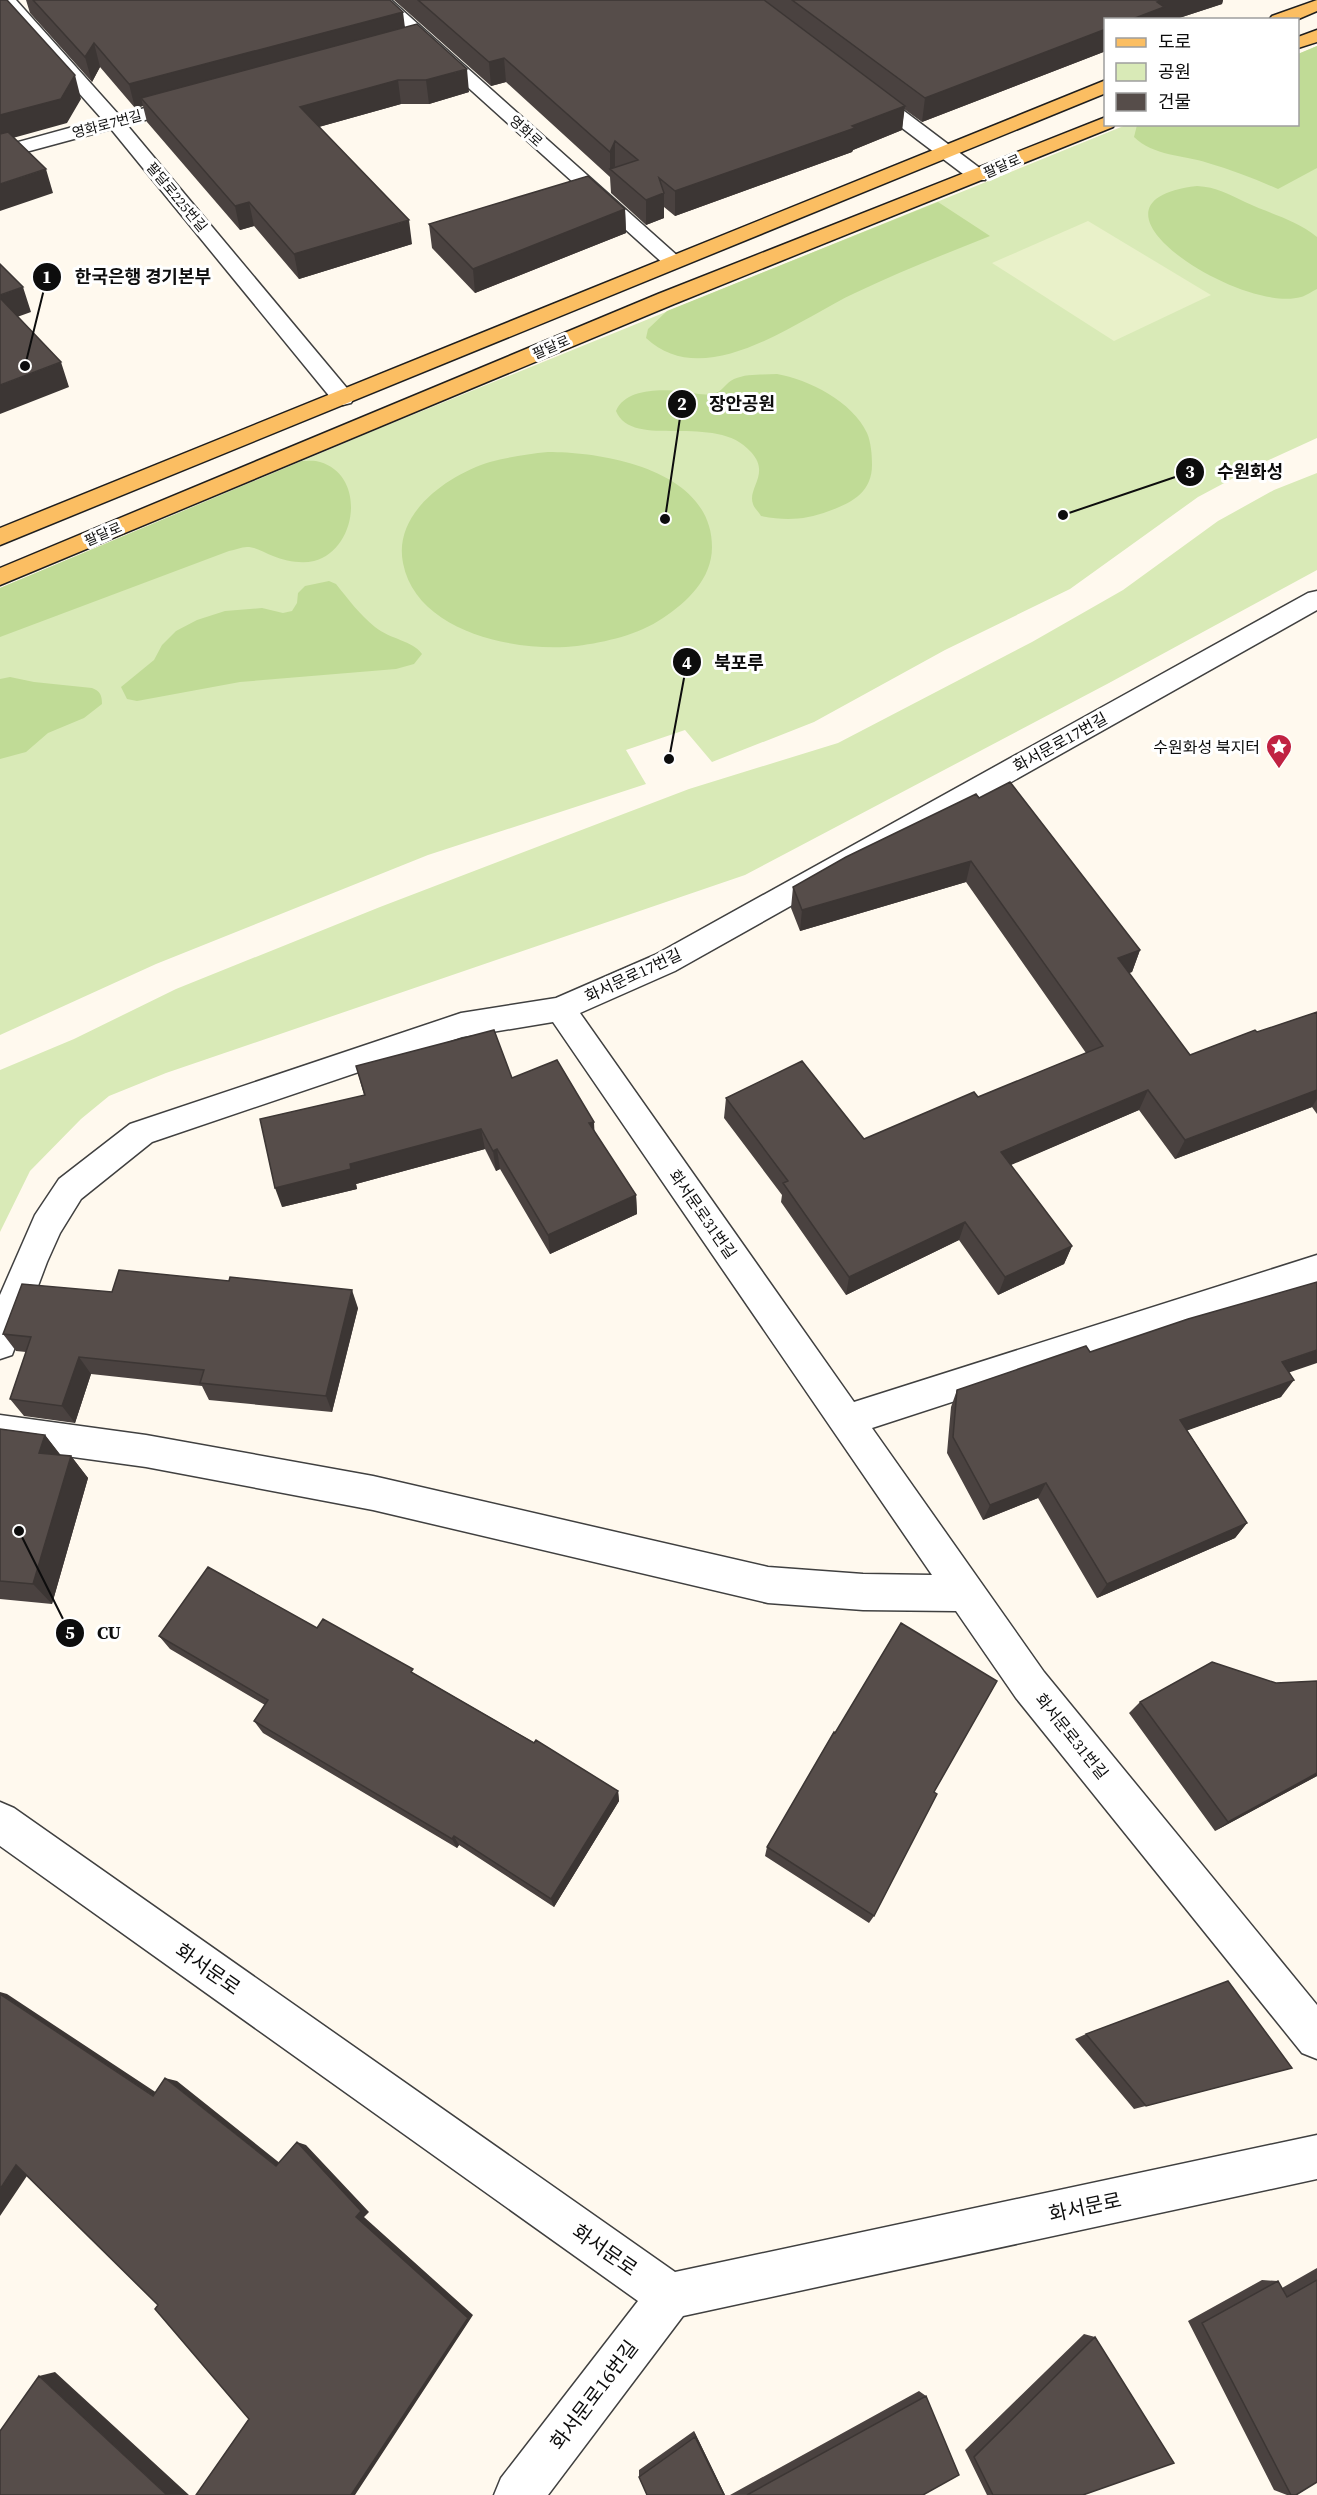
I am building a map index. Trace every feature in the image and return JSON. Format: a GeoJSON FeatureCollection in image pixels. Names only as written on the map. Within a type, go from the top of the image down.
{"type":"FeatureCollection","features":[{"type":"Feature","properties":{"kind":"main road"},"geometry":{"type":"LineString","coordinates":[[1283,18],[1317,5]]}},
{"type":"Feature","properties":{"kind":"main road"},"geometry":{"type":"LineString","coordinates":[[1299,43],[1317,35]]}},
{"type":"Feature","properties":{"kind":"main road","name":"팔달로"},"geometry":{"type":"LineString","coordinates":[[0,537],[1104,87]]}},
{"type":"Feature","properties":{"kind":"main road","name":"팔달로"},"geometry":{"type":"LineString","coordinates":[[0,577],[666,298],[978,176],[1104,124]]}},
{"type":"Feature","properties":{"kind":"street","name":"영화로"},"geometry":{"type":"LineString","coordinates":[[380,0],[673,262]]}},
{"type":"Feature","properties":{"kind":"street","name":"팔달로225번길"},"geometry":{"type":"LineString","coordinates":[[13,7],[115,122],[343,398]]}},
{"type":"Feature","properties":{"kind":"street"},"geometry":{"type":"LineString","coordinates":[[400,45],[423,39]]}},
{"type":"Feature","properties":{"kind":"street"},"geometry":{"type":"LineString","coordinates":[[849,79],[978,176]]}},
{"type":"Feature","properties":{"kind":"street","name":"영화로7번길"},"geometry":{"type":"LineString","coordinates":[[0,153],[206,98]]}},
{"type":"Feature","properties":{"kind":"street","name":"화서문로17번길"},"geometry":{"type":"LineString","coordinates":[[0,1344],[3,1330],[30,1262],[47,1225],[70,1189],[141,1132],[461,1025],[560,1009],[664,963],[1317,599]]}},
{"type":"Feature","properties":{"kind":"street","name":"화서문로31번길"},"geometry":{"type":"LineString","coordinates":[[560,1009],[1030,1686],[1317,2038]]}},
{"type":"Feature","properties":{"kind":"street"},"geometry":{"type":"LineString","coordinates":[[847,1420],[1317,1269]]}},
{"type":"Feature","properties":{"kind":"street"},"geometry":{"type":"LineString","coordinates":[[0,1431],[146,1451],[374,1493],[768,1585],[863,1592],[964,1593]]}},
{"type":"Feature","properties":{"kind":"street","name":"화서문로"},"geometry":{"type":"LineString","coordinates":[[0,1822],[670,2296],[1317,2157]]}},
{"type":"Feature","properties":{"kind":"street","name":"화서문로16번길"},"geometry":{"type":"LineString","coordinates":[[518,2495],[670,2296]]}},
{"type":"Feature","properties":{"kind":"green space"},"geometry":{"type":"Polygon","coordinates":[[[1317,46],[1317,438],[1258,465],[1198,497],[1070,589],[945,650],[814,722],[712,762],[685,730],[626,750],[646,784],[428,855],[156,964],[0,1035],[0,588],[378,429],[1124,126],[1299,126],[1299,54],[1317,46]]]}},
{"type":"Feature","properties":{"kind":"green space"},"geometry":{"type":"Polygon","coordinates":[[[1317,46],[1317,168],[1278,189],[1199,160],[1150,148],[1134,137],[1137,126],[1299,126],[1299,54],[1317,46]]]}},
{"type":"Feature","properties":{"kind":"green space"},"geometry":{"type":"Polygon","coordinates":[[[1197,186],[1228,194],[1291,221],[1317,237],[1317,289],[1301,297],[1274,298],[1241,289],[1206,274],[1176,254],[1155,233],[1148,212],[1161,196],[1197,186]]]}},
{"type":"Feature","properties":{"kind":"green space"},"geometry":{"type":"Polygon","coordinates":[[[938,202],[990,236],[872,285],[752,346],[723,355],[696,358],[670,353],[646,338],[648,329],[667,311],[938,202]]]}},
{"type":"Feature","properties":{"kind":"green space"},"geometry":{"type":"Polygon","coordinates":[[[1088,221],[1211,295],[1114,341],[992,263],[1088,221]]]}},
{"type":"Feature","properties":{"kind":"green space"},"geometry":{"type":"Polygon","coordinates":[[[777,374],[802,381],[841,402],[851,411],[867,433],[871,453],[871,474],[869,482],[853,500],[837,508],[804,518],[779,519],[761,516],[752,498],[759,474],[757,460],[736,440],[717,434],[639,429],[625,423],[616,411],[627,398],[643,392],[671,390],[712,394],[739,377],[777,374]]]}},
{"type":"Feature","properties":{"kind":"green space"},"geometry":{"type":"Polygon","coordinates":[[[548,452],[598,456],[625,462],[675,483],[694,500],[707,521],[712,547],[711,559],[703,579],[681,605],[653,624],[632,633],[577,646],[553,647],[527,646],[473,633],[448,622],[428,606],[412,587],[403,563],[402,545],[406,528],[415,512],[441,486],[474,468],[490,462],[548,452]]]}},
{"type":"Feature","properties":{"kind":"green space"},"geometry":{"type":"Polygon","coordinates":[[[302,461],[318,461],[335,470],[345,482],[350,497],[351,513],[347,529],[340,543],[329,554],[314,561],[298,562],[278,558],[254,548],[240,548],[0,637],[0,588],[302,461]]]}},
{"type":"Feature","properties":{"kind":"green space"},"geometry":{"type":"Polygon","coordinates":[[[1317,473],[1317,570],[1109,683],[745,875],[166,1073],[109,1096],[81,1119],[30,1171],[0,1232],[0,1070],[74,1039],[176,989],[380,907],[689,789],[838,743],[1032,642],[1123,590],[1218,521],[1274,490],[1317,473]]]}},
{"type":"Feature","properties":{"kind":"green space"},"geometry":{"type":"Polygon","coordinates":[[[329,581],[336,584],[375,627],[418,649],[422,654],[414,664],[396,669],[240,682],[137,701],[127,699],[121,687],[154,660],[162,645],[176,631],[197,620],[225,611],[262,608],[283,613],[292,611],[297,603],[298,593],[305,586],[329,581]]]}},
{"type":"Feature","properties":{"kind":"green space"},"geometry":{"type":"Polygon","coordinates":[[[10,677],[92,688],[100,694],[102,704],[84,718],[48,733],[26,752],[0,759],[0,679],[10,677]]]}},
{"type":"Feature","properties":{"kind":"building"},"geometry":{"type":"Polygon","coordinates":[[[0,0],[7,0],[75,75],[61,99],[0,115],[0,0]]]}},
{"type":"Feature","properties":{"kind":"building"},"geometry":{"type":"Polygon","coordinates":[[[33,0],[390,0],[403,12],[129,84],[94,43],[85,57],[33,0]]]}},
{"type":"Feature","properties":{"kind":"building"},"geometry":{"type":"Polygon","coordinates":[[[418,0],[764,0],[905,106],[852,126],[855,128],[675,191],[659,178],[664,193],[646,200],[610,169],[638,160],[615,141],[610,152],[504,58],[489,62],[418,0]]]}},
{"type":"Feature","properties":{"kind":"building"},"geometry":{"type":"Polygon","coordinates":[[[792,0],[1163,0],[1157,2],[1164,7],[1135,18],[1104,18],[1104,30],[925,98],[792,0]]]}},
{"type":"Feature","properties":{"kind":"building"},"geometry":{"type":"Polygon","coordinates":[[[417,24],[467,69],[426,80],[398,80],[300,107],[409,220],[294,254],[249,202],[235,206],[141,98],[417,24]]]}},
{"type":"Feature","properties":{"kind":"building"},"geometry":{"type":"Polygon","coordinates":[[[8,132],[46,169],[0,184],[0,134],[8,132]]]}},
{"type":"Feature","properties":{"kind":"building"},"geometry":{"type":"Polygon","coordinates":[[[588,176],[625,209],[473,269],[429,224],[588,176]]]}},
{"type":"Feature","properties":{"kind":"building"},"geometry":{"type":"Polygon","coordinates":[[[0,264],[23,287],[0,295],[0,264]]]}},
{"type":"Feature","properties":{"kind":"building"},"geometry":{"type":"Polygon","coordinates":[[[0,298],[61,362],[0,385],[0,298]]]}},
{"type":"Feature","properties":{"kind":"building"},"geometry":{"type":"Polygon","coordinates":[[[1010,782],[1140,950],[1118,958],[1190,1055],[1255,1030],[1257,1032],[1317,1012],[1317,1090],[1185,1140],[1148,1090],[1001,1152],[1072,1246],[1005,1277],[965,1222],[849,1277],[783,1183],[788,1181],[726,1098],[802,1061],[864,1139],[974,1092],[978,1097],[1103,1046],[971,861],[802,910],[793,887],[846,857],[976,794],[979,798],[1010,782]]]}},
{"type":"Feature","properties":{"kind":"building"},"geometry":{"type":"Polygon","coordinates":[[[494,1030],[512,1078],[557,1060],[594,1122],[589,1123],[636,1195],[548,1235],[497,1149],[493,1151],[481,1129],[350,1164],[351,1169],[275,1188],[260,1119],[365,1095],[356,1066],[494,1030]]]}},
{"type":"Feature","properties":{"kind":"building"},"geometry":{"type":"Polygon","coordinates":[[[119,1270],[229,1281],[230,1277],[352,1290],[326,1396],[200,1383],[204,1370],[79,1357],[62,1406],[10,1399],[31,1337],[3,1334],[22,1284],[112,1292],[119,1270]]]}},
{"type":"Feature","properties":{"kind":"building"},"geometry":{"type":"Polygon","coordinates":[[[1317,1282],[1317,1350],[1282,1362],[1294,1380],[1180,1420],[1247,1523],[1107,1584],[1046,1483],[990,1505],[953,1437],[957,1390],[1086,1346],[1090,1352],[1188,1319],[1317,1282]]]}},
{"type":"Feature","properties":{"kind":"building"},"geometry":{"type":"Polygon","coordinates":[[[0,1429],[45,1435],[39,1453],[71,1456],[33,1584],[0,1581],[0,1429]]]}},
{"type":"Feature","properties":{"kind":"building"},"geometry":{"type":"Polygon","coordinates":[[[208,1567],[317,1628],[323,1619],[413,1669],[411,1672],[534,1743],[536,1740],[618,1791],[551,1899],[454,1836],[452,1839],[254,1721],[268,1700],[159,1636],[208,1567]]]}},
{"type":"Feature","properties":{"kind":"building"},"geometry":{"type":"Polygon","coordinates":[[[901,1623],[997,1681],[934,1792],[937,1794],[874,1916],[767,1847],[901,1623]]]}},
{"type":"Feature","properties":{"kind":"building"},"geometry":{"type":"Polygon","coordinates":[[[1212,1662],[1276,1683],[1317,1681],[1317,1773],[1228,1822],[1140,1702],[1212,1662]]]}},
{"type":"Feature","properties":{"kind":"building"},"geometry":{"type":"Polygon","coordinates":[[[1228,1981],[1292,2068],[1146,2106],[1086,2034],[1228,1981]]]}},
{"type":"Feature","properties":{"kind":"building"},"geometry":{"type":"Polygon","coordinates":[[[0,1994],[153,2096],[165,2078],[276,2166],[297,2142],[361,2211],[356,2217],[468,2318],[351,2495],[196,2495],[249,2419],[155,2309],[158,2305],[16,2165],[0,2189],[0,1994]]]}},
{"type":"Feature","properties":{"kind":"building"},"geometry":{"type":"Polygon","coordinates":[[[1317,2280],[1317,2482],[1296,2495],[1291,2495],[1202,2323],[1278,2281],[1287,2297],[1317,2280]]]}},
{"type":"Feature","properties":{"kind":"building"},"geometry":{"type":"Polygon","coordinates":[[[1095,2337],[1174,2463],[1083,2495],[993,2495],[974,2457],[1095,2337]]]}},
{"type":"Feature","properties":{"kind":"building"},"geometry":{"type":"Polygon","coordinates":[[[39,2376],[167,2495],[0,2495],[0,2431],[39,2376]]]}},
{"type":"Feature","properties":{"kind":"building"},"geometry":{"type":"Polygon","coordinates":[[[926,2396],[959,2475],[923,2495],[747,2495],[926,2396]]]}},
{"type":"Feature","properties":{"kind":"building"},"geometry":{"type":"Polygon","coordinates":[[[695,2437],[724,2495],[647,2495],[639,2477],[695,2437]]]}},
{"type":"Feature","properties":{"kind":"place","name":"한국은행 경기본부"},"geometry":{"type":"Point","coordinates":[25,366]}},
{"type":"Feature","properties":{"kind":"place","name":"수원화성"},"geometry":{"type":"Point","coordinates":[1063,515]}},
{"type":"Feature","properties":{"kind":"place","name":"장안공원"},"geometry":{"type":"Point","coordinates":[665,519]}},
{"type":"Feature","properties":{"kind":"place","name":"북포루"},"geometry":{"type":"Point","coordinates":[669,759]}},
{"type":"Feature","properties":{"kind":"place","name":"수원화성 북지터"},"geometry":{"type":"Point","coordinates":[1279,770]}},
{"type":"Feature","properties":{"kind":"place","name":"CU"},"geometry":{"type":"Point","coordinates":[19,1531]}}]}
